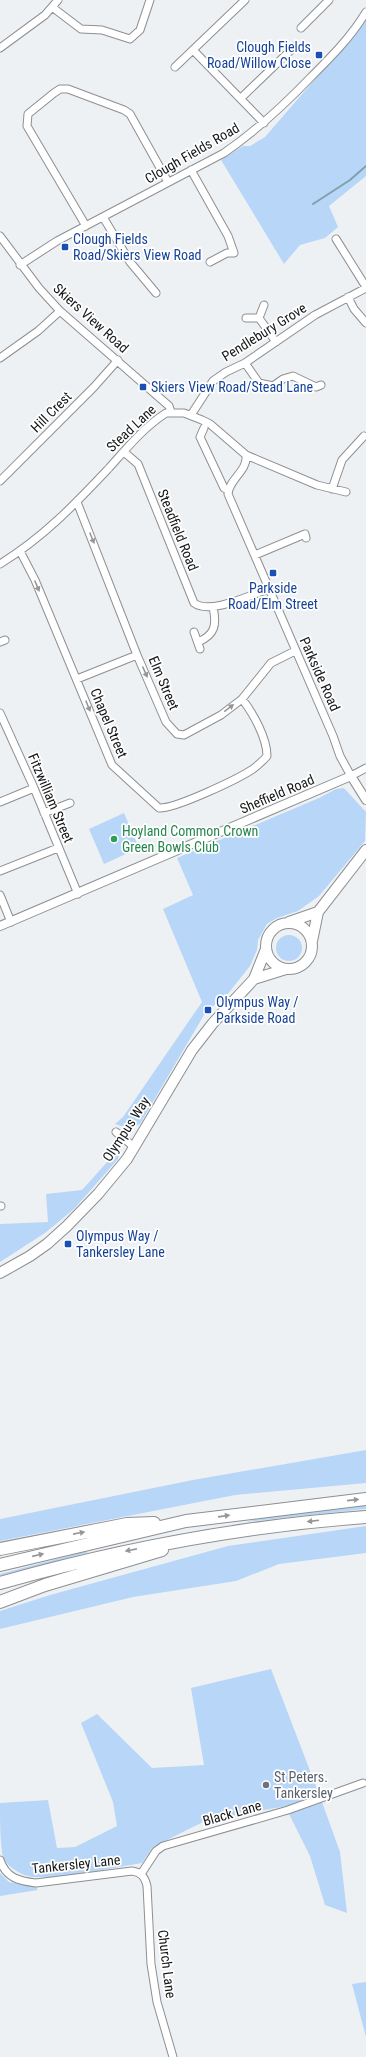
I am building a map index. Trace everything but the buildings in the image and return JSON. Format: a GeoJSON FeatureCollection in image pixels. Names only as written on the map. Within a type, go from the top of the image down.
{"type":"FeatureCollection","features":[{"type":"Feature","properties":{"kind":"highway"},"geometry":{"type":"LineString","coordinates":[[0,1549],[127,1524],[186,1521],[366,1499]]}},
{"type":"Feature","properties":{"kind":"highway"},"geometry":{"type":"LineString","coordinates":[[0,1583],[108,1554],[196,1537],[318,1520],[366,1517]]}},
{"type":"Feature","properties":{"kind":"highway"},"geometry":{"type":"LineString","coordinates":[[0,1565],[186,1521]]}},
{"type":"Feature","properties":{"kind":"highway"},"geometry":{"type":"LineString","coordinates":[[0,1602],[45,1585],[145,1556],[196,1537]]}},
{"type":"Feature","properties":{"kind":"main road","name":"Olympus Way"},"geometry":{"type":"LineString","coordinates":[[254,979],[301,966],[306,961],[310,955],[318,912],[366,850]]}},
{"type":"Feature","properties":{"kind":"main road","name":"Olympus Way"},"geometry":{"type":"LineString","coordinates":[[0,1273],[30,1256],[67,1226],[98,1194],[134,1147],[192,1050],[213,1023],[254,979],[266,949],[266,941],[271,931],[281,924],[318,912]]}},
{"type":"Feature","properties":{"kind":"main road"},"geometry":{"type":"LineString","coordinates":[[289,922],[304,928],[312,940]]}},
{"type":"Feature","properties":{"kind":"main road"},"geometry":{"type":"LineString","coordinates":[[266,949],[273,963],[286,969]]}},
{"type":"Feature","properties":{"kind":"street"},"geometry":{"type":"LineString","coordinates":[[0,48],[45,15],[58,0]]}},
{"type":"Feature","properties":{"kind":"street"},"geometry":{"type":"LineString","coordinates":[[52,7],[81,29],[102,30],[130,39],[140,30],[150,0]]}},
{"type":"Feature","properties":{"kind":"street"},"geometry":{"type":"LineString","coordinates":[[175,67],[245,0]]}},
{"type":"Feature","properties":{"kind":"street"},"geometry":{"type":"LineString","coordinates":[[301,28],[329,0]]}},
{"type":"Feature","properties":{"kind":"street","name":"Clough Fields Road"},"geometry":{"type":"LineString","coordinates":[[20,265],[57,241],[224,153],[264,124],[333,55],[366,12]]}},
{"type":"Feature","properties":{"kind":"street"},"geometry":{"type":"LineString","coordinates":[[241,98],[294,47]]}},
{"type":"Feature","properties":{"kind":"street"},"geometry":{"type":"LineString","coordinates":[[193,50],[241,98],[264,124]]}},
{"type":"Feature","properties":{"kind":"street"},"geometry":{"type":"LineString","coordinates":[[86,226],[27,126],[28,114],[60,89],[68,90],[124,110],[130,114],[168,182]]}},
{"type":"Feature","properties":{"kind":"street"},"geometry":{"type":"LineString","coordinates":[[191,170],[228,236],[234,252],[227,253],[210,262]]}},
{"type":"Feature","properties":{"kind":"street"},"geometry":{"type":"LineString","coordinates":[[103,217],[130,262],[156,293]]}},
{"type":"Feature","properties":{"kind":"street","name":"Skiers View Road"},"geometry":{"type":"LineString","coordinates":[[0,236],[20,265],[60,311],[169,406],[171,412]]}},
{"type":"Feature","properties":{"kind":"street"},"geometry":{"type":"LineString","coordinates":[[336,238],[366,288]]}},
{"type":"Feature","properties":{"kind":"street","name":"Pendlebury Grove"},"geometry":{"type":"LineString","coordinates":[[191,415],[213,381],[226,372],[245,363],[315,315],[366,288]]}},
{"type":"Feature","properties":{"kind":"street"},"geometry":{"type":"LineString","coordinates":[[348,297],[354,309],[366,323]]}},
{"type":"Feature","properties":{"kind":"street"},"geometry":{"type":"LineString","coordinates":[[259,318],[264,305]]}},
{"type":"Feature","properties":{"kind":"street"},"geometry":{"type":"LineString","coordinates":[[0,358],[38,332],[60,311]]}},
{"type":"Feature","properties":{"kind":"street"},"geometry":{"type":"LineString","coordinates":[[246,318],[259,318]]}},
{"type":"Feature","properties":{"kind":"street"},"geometry":{"type":"LineString","coordinates":[[259,318],[276,342]]}},
{"type":"Feature","properties":{"kind":"street","name":"Hill Crest"},"geometry":{"type":"LineString","coordinates":[[0,481],[94,387],[118,360]]}},
{"type":"Feature","properties":{"kind":"street"},"geometry":{"type":"LineString","coordinates":[[245,363],[259,383],[273,386],[283,379],[293,376],[316,387],[321,385]]}},
{"type":"Feature","properties":{"kind":"street","name":"Stead Lane"},"geometry":{"type":"LineString","coordinates":[[0,564],[36,540],[77,502],[157,419],[166,413],[171,412],[191,415],[210,424],[246,455],[317,485],[346,492]]}},
{"type":"Feature","properties":{"kind":"street","name":"Parkside Road"},"geometry":{"type":"LineString","coordinates":[[204,428],[200,437],[224,488],[228,490],[228,494],[295,651],[334,736],[340,756],[357,788],[366,800]]}},
{"type":"Feature","properties":{"kind":"street"},"geometry":{"type":"LineString","coordinates":[[332,489],[342,460],[364,436]]}},
{"type":"Feature","properties":{"kind":"street","name":"Steadfield Road"},"geometry":{"type":"LineString","coordinates":[[124,452],[138,464],[190,597],[198,606],[213,607]]}},
{"type":"Feature","properties":{"kind":"street"},"geometry":{"type":"LineString","coordinates":[[228,490],[245,464],[246,455]]}},
{"type":"Feature","properties":{"kind":"street","name":"Elm Street"},"geometry":{"type":"LineString","coordinates":[[77,502],[137,655],[166,722],[177,734],[184,735],[220,715],[242,699],[258,676],[271,663],[295,651]]}},
{"type":"Feature","properties":{"kind":"street"},"geometry":{"type":"LineString","coordinates":[[255,555],[305,534],[306,538]]}},
{"type":"Feature","properties":{"kind":"street","name":"Chapel Street"},"geometry":{"type":"LineString","coordinates":[[20,551],[35,580],[112,765],[158,808],[167,808],[252,769],[267,756],[267,749],[261,733],[247,705],[242,699]]}},
{"type":"Feature","properties":{"kind":"street"},"geometry":{"type":"LineString","coordinates":[[194,632],[199,645],[213,630],[215,616],[213,607],[269,589]]}},
{"type":"Feature","properties":{"kind":"street"},"geometry":{"type":"LineString","coordinates":[[77,680],[137,655]]}},
{"type":"Feature","properties":{"kind":"street","name":"Fitzwilliam Street"},"geometry":{"type":"LineString","coordinates":[[0,713],[34,788],[78,894]]}},
{"type":"Feature","properties":{"kind":"street","name":"Sheffield Road"},"geometry":{"type":"LineString","coordinates":[[0,926],[78,894],[351,776],[366,768]]}},
{"type":"Feature","properties":{"kind":"street"},"geometry":{"type":"LineString","coordinates":[[0,802],[34,788]]}},
{"type":"Feature","properties":{"kind":"street"},"geometry":{"type":"LineString","coordinates":[[44,813],[70,803]]}},
{"type":"Feature","properties":{"kind":"street"},"geometry":{"type":"LineString","coordinates":[[0,871],[58,848]]}},
{"type":"Feature","properties":{"kind":"street"},"geometry":{"type":"LineString","coordinates":[[0,895],[11,922]]}},
{"type":"Feature","properties":{"kind":"street"},"geometry":{"type":"LineString","coordinates":[[116,1132],[134,1147]]}},
{"type":"Feature","properties":{"kind":"street","name":"Black Lane"},"geometry":{"type":"LineString","coordinates":[[141,1874],[156,1851],[163,1846],[218,1832],[288,1810],[363,1783]]}},
{"type":"Feature","properties":{"kind":"street","name":"Tankersley Lane"},"geometry":{"type":"LineString","coordinates":[[0,1860],[10,1876],[22,1882],[36,1883],[122,1871],[132,1871],[141,1874]]}},
{"type":"Feature","properties":{"kind":"street","name":"Church Lane"},"geometry":{"type":"LineString","coordinates":[[141,1874],[147,1886],[150,1964],[157,2002],[173,2057]]}},
{"type":"Feature","properties":{"kind":"shaded area"},"geometry":{"type":"Polygon","coordinates":[[[366,16],[366,176],[329,206],[338,227],[325,238],[300,245],[284,264],[221,160],[243,146],[250,146],[265,137],[334,57],[366,16]]]}},
{"type":"Feature","properties":{"kind":"shaded area"},"geometry":{"type":"Polygon","coordinates":[[[344,788],[366,812],[365,841],[319,896],[298,911],[277,918],[267,924],[258,940],[257,950],[250,966],[223,1000],[213,1006],[204,1015],[140,1124],[130,1129],[115,1124],[123,1117],[202,1002],[163,909],[193,895],[177,858],[319,798],[336,789],[344,788]]]}},
{"type":"Feature","properties":{"kind":"shaded area","name":"Hoyland Common Crown Green Bowls Club"},"geometry":{"type":"Polygon","coordinates":[[[124,813],[139,848],[104,864],[89,829],[124,813]]]}},
{"type":"Feature","properties":{"kind":"shaded area"},"geometry":{"type":"Polygon","coordinates":[[[289,935],[298,939],[302,948],[298,957],[289,961],[280,957],[276,948],[280,939],[289,935]]]}},
{"type":"Feature","properties":{"kind":"shaded area"},"geometry":{"type":"Polygon","coordinates":[[[117,1151],[119,1154],[118,1159],[74,1209],[45,1233],[0,1262],[0,1224],[48,1222],[46,1194],[82,1190],[117,1151]]]}},
{"type":"Feature","properties":{"kind":"shaded area"},"geometry":{"type":"Polygon","coordinates":[[[366,1450],[366,1483],[235,1495],[0,1541],[0,1519],[193,1480],[366,1450]]]}},
{"type":"Feature","properties":{"kind":"shaded area"},"geometry":{"type":"Polygon","coordinates":[[[366,1505],[366,1509],[245,1522],[265,1517],[366,1505]]]}},
{"type":"Feature","properties":{"kind":"shaded area"},"geometry":{"type":"Polygon","coordinates":[[[366,1526],[366,1553],[279,1564],[236,1581],[133,1597],[0,1629],[0,1611],[50,1595],[228,1546],[366,1526]]]}},
{"type":"Feature","properties":{"kind":"shaded area"},"geometry":{"type":"Polygon","coordinates":[[[87,1551],[87,1553],[0,1576],[0,1574],[87,1551]]]}},
{"type":"Feature","properties":{"kind":"shaded area"},"geometry":{"type":"Polygon","coordinates":[[[271,1669],[319,1794],[287,1806],[207,1820],[153,1847],[142,1863],[73,1875],[33,1877],[20,1873],[5,1861],[3,1858],[1,1845],[0,1803],[48,1800],[57,1848],[75,1847],[117,1826],[113,1802],[81,1723],[97,1714],[152,1768],[204,1765],[191,1688],[271,1669]]]}},
{"type":"Feature","properties":{"kind":"shaded area"},"geometry":{"type":"Polygon","coordinates":[[[322,1802],[340,1852],[347,1913],[325,1905],[310,1856],[289,1814],[322,1802]]]}},
{"type":"Feature","properties":{"kind":"shaded area"},"geometry":{"type":"Polygon","coordinates":[[[0,1873],[9,1882],[36,1887],[38,1890],[0,1896],[0,1873]]]}},
{"type":"Feature","properties":{"kind":"shaded area"},"geometry":{"type":"Polygon","coordinates":[[[366,1982],[366,2037],[352,1984],[366,1982]]]}},
{"type":"Feature","properties":{"kind":"waterway"},"geometry":{"type":"LineString","coordinates":[[313,204],[350,180],[366,166]]}},
{"type":"Feature","properties":{"kind":"place","name":"Clough Fields Road/Willow Close"},"geometry":{"type":"Point","coordinates":[319,55]}},
{"type":"Feature","properties":{"kind":"place","name":"Clough Fields Road/Skiers View Road"},"geometry":{"type":"Point","coordinates":[65,247]}},
{"type":"Feature","properties":{"kind":"place","name":"Skiers View Road/Stead Lane"},"geometry":{"type":"Point","coordinates":[143,387]}},
{"type":"Feature","properties":{"kind":"place","name":"Parkside Road/Elm Street"},"geometry":{"type":"Point","coordinates":[273,573]}},
{"type":"Feature","properties":{"kind":"place","name":"Hoyland Common Crown Green Bowls Club"},"geometry":{"type":"Point","coordinates":[114,839]}},
{"type":"Feature","properties":{"kind":"place","name":"Olympus Way / Parkside Road"},"geometry":{"type":"Point","coordinates":[208,1010]}},
{"type":"Feature","properties":{"kind":"place","name":"Olympus Way / Tankersley Lane"},"geometry":{"type":"Point","coordinates":[68,1244]}},
{"type":"Feature","properties":{"kind":"place","name":"St Peters. Tankersley"},"geometry":{"type":"Point","coordinates":[266,1785]}}]}
